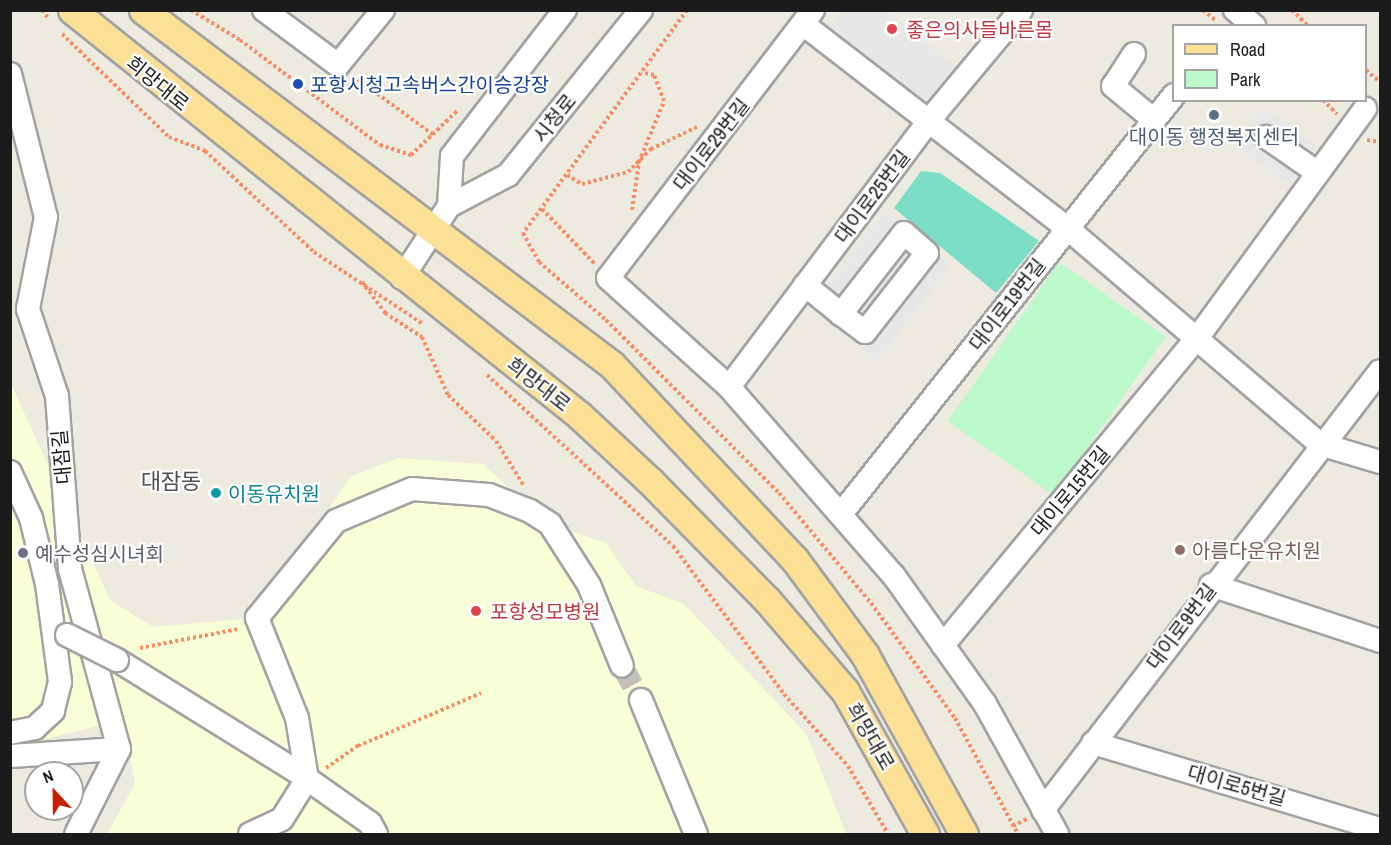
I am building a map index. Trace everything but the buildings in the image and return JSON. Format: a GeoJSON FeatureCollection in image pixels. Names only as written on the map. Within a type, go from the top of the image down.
{"type":"FeatureCollection","features":[{"type":"Feature","properties":{"kind":"main road","name":"희망대로"},"geometry":{"type":"LineString","coordinates":[[72,10],[402,278],[579,415],[767,600],[845,691],[925,834]]}},
{"type":"Feature","properties":{"kind":"main road","name":"희망대로"},"geometry":{"type":"LineString","coordinates":[[143,10],[433,232],[612,365],[759,519],[865,655],[964,834]]}},
{"type":"Feature","properties":{"kind":"street"},"geometry":{"type":"LineString","coordinates":[[264,10],[338,65],[383,10]]}},
{"type":"Feature","properties":{"kind":"street"},"geometry":{"type":"LineString","coordinates":[[450,206],[452,156],[565,10]]}},
{"type":"Feature","properties":{"kind":"street","name":"시청로"},"geometry":{"type":"LineString","coordinates":[[402,278],[450,206],[508,175],[641,10]]}},
{"type":"Feature","properties":{"kind":"street","name":"대이로25번길"},"geometry":{"type":"LineString","coordinates":[[729,387],[931,118],[1021,10]]}},
{"type":"Feature","properties":{"kind":"street"},"geometry":{"type":"LineString","coordinates":[[808,17],[1198,337],[1320,444],[1380,462]]}},
{"type":"Feature","properties":{"kind":"street","name":"대이로29번길"},"geometry":{"type":"LineString","coordinates":[[608,278],[808,17]]}},
{"type":"Feature","properties":{"kind":"street"},"geometry":{"type":"LineString","coordinates":[[1134,54],[1113,86],[1154,120]]}},
{"type":"Feature","properties":{"kind":"street","name":"대잠길"},"geometry":{"type":"LineString","coordinates":[[10,74],[46,217],[28,309],[57,396],[70,569],[119,749]]}},
{"type":"Feature","properties":{"kind":"street","name":"대이로19번길"},"geometry":{"type":"LineString","coordinates":[[841,514],[1172,96]]}},
{"type":"Feature","properties":{"kind":"street","name":"대이로15번길"},"geometry":{"type":"LineString","coordinates":[[943,645],[1198,337],[1366,110]]}},
{"type":"Feature","properties":{"kind":"street"},"geometry":{"type":"LineString","coordinates":[[1266,137],[1318,173]]}},
{"type":"Feature","properties":{"kind":"street"},"geometry":{"type":"LineString","coordinates":[[608,278],[729,387],[841,514],[943,645],[984,704],[1057,834]]}},
{"type":"Feature","properties":{"kind":"street"},"geometry":{"type":"LineString","coordinates":[[806,285],[841,314]]}},
{"type":"Feature","properties":{"kind":"street","name":"대이로9번길"},"geometry":{"type":"LineString","coordinates":[[1043,810],[1211,585],[1320,444],[1380,371]]}},
{"type":"Feature","properties":{"kind":"street"},"geometry":{"type":"LineString","coordinates":[[10,472],[17,502],[61,632],[60,682],[53,711],[35,728],[10,734]]}},
{"type":"Feature","properties":{"kind":"street"},"geometry":{"type":"LineString","coordinates":[[250,834],[282,819],[307,779],[297,718],[257,618],[278,587],[336,521],[412,489],[489,495],[530,511],[550,524],[589,585],[622,666]]}},
{"type":"Feature","properties":{"kind":"street"},"geometry":{"type":"LineString","coordinates":[[1211,585],[1380,641]]}},
{"type":"Feature","properties":{"kind":"street"},"geometry":{"type":"LineString","coordinates":[[61,632],[117,660],[307,779],[370,823],[376,834]]}},
{"type":"Feature","properties":{"kind":"street"},"geometry":{"type":"LineString","coordinates":[[641,700],[696,834]]}},
{"type":"Feature","properties":{"kind":"street","name":"대이로5번길"},"geometry":{"type":"LineString","coordinates":[[1093,743],[1380,829]]}},
{"type":"Feature","properties":{"kind":"street"},"geometry":{"type":"LineString","coordinates":[[10,756],[119,749]]}},
{"type":"Feature","properties":{"kind":"street"},"geometry":{"type":"LineString","coordinates":[[76,834],[119,749]]}},
{"type":"Feature","properties":{"kind":"path"},"geometry":{"type":"LineString","coordinates":[[42,10],[83,59],[169,137],[205,151],[314,252],[360,279],[434,332]]}},
{"type":"Feature","properties":{"kind":"path"},"geometry":{"type":"LineString","coordinates":[[191,10],[240,40],[380,145],[411,155],[435,136],[338,65]]}},
{"type":"Feature","properties":{"kind":"path"},"geometry":{"type":"LineString","coordinates":[[523,233],[687,10]]}},
{"type":"Feature","properties":{"kind":"path"},"geometry":{"type":"LineString","coordinates":[[1203,10],[1236,18]]}},
{"type":"Feature","properties":{"kind":"path"},"geometry":{"type":"LineString","coordinates":[[1292,10],[1306,24]]}},
{"type":"Feature","properties":{"kind":"path"},"geometry":{"type":"LineString","coordinates":[[640,236],[631,217],[639,162],[664,100],[654,75],[641,72]]}},
{"type":"Feature","properties":{"kind":"path"},"geometry":{"type":"LineString","coordinates":[[1367,72],[1380,82]]}},
{"type":"Feature","properties":{"kind":"path"},"geometry":{"type":"LineString","coordinates":[[567,175],[582,184],[628,172],[680,133],[704,125],[720,132]]}},
{"type":"Feature","properties":{"kind":"path"},"geometry":{"type":"LineString","coordinates":[[542,209],[608,278]]}},
{"type":"Feature","properties":{"kind":"path"},"geometry":{"type":"LineString","coordinates":[[360,279],[385,313],[422,337],[448,394],[495,441],[524,486],[530,511]]}},
{"type":"Feature","properties":{"kind":"path"},"geometry":{"type":"LineString","coordinates":[[479,368],[673,546],[784,694],[848,766],[888,834]]}},
{"type":"Feature","properties":{"kind":"path"},"geometry":{"type":"LineString","coordinates":[[117,660],[139,649],[260,625]]}},
{"type":"Feature","properties":{"kind":"path"},"geometry":{"type":"LineString","coordinates":[[307,779],[358,747],[481,693]]}},
{"type":"Feature","properties":{"kind":"shaded area"},"geometry":{"type":"Polygon","coordinates":[[[843,11],[887,11],[958,68],[930,104],[825,32],[843,11]]]}},
{"type":"Feature","properties":{"kind":"shaded area"},"geometry":{"type":"Polygon","coordinates":[[[1263,108],[1316,145],[1289,184],[1236,147],[1263,108]]]}},
{"type":"Feature","properties":{"kind":"shaded area"},"geometry":{"type":"Polygon","coordinates":[[[921,171],[940,173],[1039,241],[996,293],[894,208],[921,171]]]}},
{"type":"Feature","properties":{"kind":"shaded area"},"geometry":{"type":"Polygon","coordinates":[[[884,213],[951,265],[877,360],[810,308],[884,213]]]}},
{"type":"Feature","properties":{"kind":"shaded area","name":"포항성모병원"},"geometry":{"type":"Polygon","coordinates":[[[10,382],[110,600],[153,627],[257,618],[350,477],[398,458],[483,464],[550,524],[606,543],[636,586],[684,604],[807,735],[846,834],[107,834],[135,784],[124,719],[11,748],[10,382]]]}},
{"type":"Feature","properties":{"kind":"green space"},"geometry":{"type":"Polygon","coordinates":[[[1059,262],[1165,337],[1054,495],[948,421],[1059,262]]]}},
{"type":"Feature","properties":{"kind":"tunnel"},"geometry":{"type":"LineString","coordinates":[[622,666],[641,700]]}},
{"type":"Feature","properties":{"kind":"place","name":"좋은의사들바른몸"},"geometry":{"type":"Point","coordinates":[892,29]}},
{"type":"Feature","properties":{"kind":"place","name":"포항시청고속버스간이승강장"},"geometry":{"type":"Point","coordinates":[298,84]}},
{"type":"Feature","properties":{"kind":"place","name":"대이동 행정복지센터"},"geometry":{"type":"Point","coordinates":[1214,115]}},
{"type":"Feature","properties":{"kind":"place","name":"이동유치원"},"geometry":{"type":"Point","coordinates":[216,493]}},
{"type":"Feature","properties":{"kind":"place","name":"아름다운유치원"},"geometry":{"type":"Point","coordinates":[1180,550]}},
{"type":"Feature","properties":{"kind":"place","name":"예수성심시녀회"},"geometry":{"type":"Point","coordinates":[23,553]}},
{"type":"Feature","properties":{"kind":"place","name":"포항성모병원"},"geometry":{"type":"Point","coordinates":[476,611]}},
{"type":"Feature","properties":{"kind":"district","name":"대잠동"},"geometry":{"type":"Point","coordinates":[171,482]}}]}
